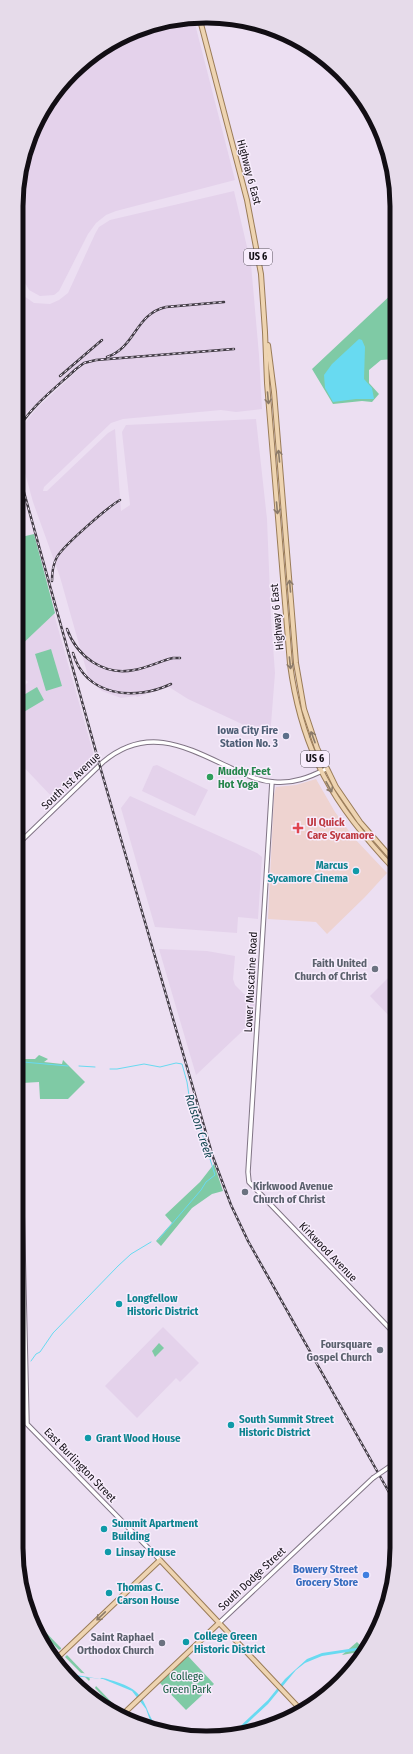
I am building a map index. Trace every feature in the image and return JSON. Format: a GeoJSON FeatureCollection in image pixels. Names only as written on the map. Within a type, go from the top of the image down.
{"type":"FeatureCollection","features":[{"type":"Feature","properties":{"kind":"main road","name":"Highway 6 East"},"geometry":{"type":"LineString","coordinates":[[201,23],[251,218],[261,274],[266,332],[267,383],[292,676],[296,700],[304,729],[321,772],[339,803],[355,826],[390,864]]}},
{"type":"Feature","properties":{"kind":"main road","name":"Highway 6 East"},"geometry":{"type":"LineString","coordinates":[[266,332],[274,392],[298,675],[303,704],[312,734],[326,769],[352,812],[390,857]]}},
{"type":"Feature","properties":{"kind":"main road","name":"South 1st Avenue"},"geometry":{"type":"LineString","coordinates":[[23,839],[103,762],[118,752],[135,745],[158,742],[178,745],[250,777],[272,782],[295,781],[326,769]]}},
{"type":"Feature","properties":{"kind":"main road","name":"Lower Muscatine Road"},"geometry":{"type":"LineString","coordinates":[[249,1182],[248,1172],[272,782]]}},
{"type":"Feature","properties":{"kind":"main road","name":"Kirkwood Avenue"},"geometry":{"type":"LineString","coordinates":[[249,1182],[390,1329]]}},
{"type":"Feature","properties":{"kind":"main road","name":"East Burlington Street"},"geometry":{"type":"LineString","coordinates":[[23,1205],[27,1424],[160,1560],[298,1706]]}},
{"type":"Feature","properties":{"kind":"main road","name":"South Dodge Street"},"geometry":{"type":"LineString","coordinates":[[125,1712],[372,1478],[390,1466]]}},
{"type":"Feature","properties":{"kind":"main road"},"geometry":{"type":"LineString","coordinates":[[59,1656],[160,1560]]}},
{"type":"Feature","properties":{"kind":"shaded area"},"geometry":{"type":"Polygon","coordinates":[[[195,23],[235,180],[116,211],[106,215],[96,223],[88,234],[59,291],[54,295],[40,296],[29,290],[23,279],[23,194],[29,159],[37,136],[54,105],[77,77],[95,61],[125,42],[159,29],[195,23]]]}},
{"type":"Feature","properties":{"kind":"shaded area"},"geometry":{"type":"Polygon","coordinates":[[[234,191],[251,264],[262,409],[236,412],[221,410],[123,419],[111,423],[44,487],[43,491],[47,491],[108,433],[115,429],[121,511],[130,505],[122,432],[126,425],[256,419],[267,519],[275,673],[270,737],[188,699],[169,687],[137,697],[121,698],[102,691],[86,678],[88,676],[60,577],[33,502],[23,466],[23,426],[37,408],[90,359],[79,365],[23,416],[23,295],[34,303],[50,304],[59,300],[68,293],[99,227],[110,220],[234,191]]]}},
{"type":"Feature","properties":{"kind":"shaded area"},"geometry":{"type":"Polygon","coordinates":[[[54,614],[96,763],[56,801],[23,766],[23,687],[28,682],[23,677],[23,643],[54,614]]]}},
{"type":"Feature","properties":{"kind":"shaded area"},"geometry":{"type":"Polygon","coordinates":[[[157,765],[208,790],[195,816],[142,791],[153,766],[157,765]]]}},
{"type":"Feature","properties":{"kind":"shaded area"},"geometry":{"type":"Polygon","coordinates":[[[316,779],[335,812],[354,838],[387,873],[327,934],[316,922],[268,919],[274,795],[276,787],[296,785],[316,779]]]}},
{"type":"Feature","properties":{"kind":"shaded area"},"geometry":{"type":"Polygon","coordinates":[[[130,796],[257,853],[262,857],[258,919],[238,917],[237,933],[155,927],[121,808],[130,796]]]}},
{"type":"Feature","properties":{"kind":"shaded area"},"geometry":{"type":"Polygon","coordinates":[[[159,949],[207,951],[235,956],[233,979],[235,985],[244,994],[255,996],[253,1021],[196,1075],[159,949]]]}},
{"type":"Feature","properties":{"kind":"shaded area"},"geometry":{"type":"Polygon","coordinates":[[[390,976],[390,1017],[370,996],[390,976]]]}},
{"type":"Feature","properties":{"kind":"shaded area"},"geometry":{"type":"Polygon","coordinates":[[[163,1327],[199,1363],[180,1382],[176,1378],[137,1418],[105,1386],[163,1327]]]}},
{"type":"Feature","properties":{"kind":"green space"},"geometry":{"type":"Polygon","coordinates":[[[390,296],[390,359],[381,360],[369,370],[369,383],[379,394],[372,402],[362,401],[333,404],[312,369],[390,296]]]}},
{"type":"Feature","properties":{"kind":"green space"},"geometry":{"type":"Polygon","coordinates":[[[34,534],[55,613],[23,643],[23,537],[34,534]]]}},
{"type":"Feature","properties":{"kind":"green space"},"geometry":{"type":"Polygon","coordinates":[[[51,649],[62,686],[46,691],[35,654],[51,649]]]}},
{"type":"Feature","properties":{"kind":"green space"},"geometry":{"type":"Polygon","coordinates":[[[37,687],[44,700],[23,712],[23,695],[37,687]]]}},
{"type":"Feature","properties":{"kind":"green space"},"geometry":{"type":"Polygon","coordinates":[[[39,1055],[48,1059],[44,1062],[62,1064],[63,1060],[85,1082],[68,1099],[40,1099],[39,1082],[23,1083],[23,1059],[35,1059],[39,1055]]]}},
{"type":"Feature","properties":{"kind":"green space"},"geometry":{"type":"Polygon","coordinates":[[[214,1164],[223,1191],[212,1194],[192,1208],[161,1246],[156,1241],[172,1223],[165,1215],[200,1182],[214,1164]]]}},
{"type":"Feature","properties":{"kind":"green space"},"geometry":{"type":"Polygon","coordinates":[[[159,1343],[164,1348],[155,1357],[152,1351],[159,1343]]]}},
{"type":"Feature","properties":{"kind":"green space"},"geometry":{"type":"Polygon","coordinates":[[[41,1628],[61,1648],[59,1650],[47,1638],[41,1628]]]}},
{"type":"Feature","properties":{"kind":"green space"},"geometry":{"type":"Polygon","coordinates":[[[357,1642],[361,1646],[357,1652],[342,1655],[357,1642]]]}},
{"type":"Feature","properties":{"kind":"green space"},"geometry":{"type":"Polygon","coordinates":[[[67,1655],[90,1679],[89,1681],[65,1657],[67,1655]]]}},
{"type":"Feature","properties":{"kind":"green space","name":"College Green Park"},"geometry":{"type":"Polygon","coordinates":[[[187,1655],[214,1684],[186,1710],[159,1682],[187,1655]]]}},
{"type":"Feature","properties":{"kind":"green space"},"geometry":{"type":"Polygon","coordinates":[[[96,1686],[115,1706],[109,1702],[95,1688],[96,1686]]]}},
{"type":"Feature","properties":{"kind":"water"},"geometry":{"type":"Polygon","coordinates":[[[359,339],[362,340],[365,347],[364,379],[372,388],[374,399],[356,399],[333,402],[325,388],[324,375],[332,364],[359,339]]]}},
{"type":"Feature","properties":{"kind":"water"},"geometry":{"type":"Polygon","coordinates":[[[360,1647],[358,1650],[322,1656],[305,1663],[296,1670],[268,1704],[244,1727],[239,1728],[268,1700],[285,1679],[307,1659],[322,1653],[360,1647]]]}},
{"type":"Feature","properties":{"kind":"water"},"geometry":{"type":"Polygon","coordinates":[[[74,1673],[83,1674],[117,1682],[135,1691],[143,1700],[155,1723],[151,1722],[146,1709],[132,1691],[103,1679],[76,1676],[74,1673]]]}},
{"type":"Feature","properties":{"kind":"pier"},"geometry":{"type":"Polygon","coordinates":[[[73,1672],[104,1676],[100,1679],[76,1675],[73,1672]]]}},
{"type":"Feature","properties":{"kind":"waterway","name":"Ralston Creek"},"geometry":{"type":"LineString","coordinates":[[23,1062],[68,1066]]}},
{"type":"Feature","properties":{"kind":"waterway","name":"Ralston Creek"},"geometry":{"type":"LineString","coordinates":[[110,1069],[144,1064],[160,1067],[176,1063],[182,1064],[190,1102],[196,1114],[215,1175],[206,1182],[201,1190],[158,1240]]}},
{"type":"Feature","properties":{"kind":"waterway","name":"Ralston Creek"},"geometry":{"type":"LineString","coordinates":[[79,1066],[95,1067]]}},
{"type":"Feature","properties":{"kind":"waterway","name":"Ralston Creek"},"geometry":{"type":"LineString","coordinates":[[31,1361],[36,1354],[40,1352],[53,1333],[118,1266],[131,1254],[151,1242]]}},
{"type":"Feature","properties":{"kind":"railway"},"geometry":{"type":"LineString","coordinates":[[107,357],[117,352],[124,346],[141,323],[156,311],[166,307],[224,302]]}},
{"type":"Feature","properties":{"kind":"railway"},"geometry":{"type":"LineString","coordinates":[[60,376],[102,340]]}},
{"type":"Feature","properties":{"kind":"railway"},"geometry":{"type":"LineString","coordinates":[[23,421],[52,390],[84,363],[96,360],[234,349]]}},
{"type":"Feature","properties":{"kind":"railway"},"geometry":{"type":"LineString","coordinates":[[23,489],[101,770],[213,1157],[231,1205],[248,1241],[390,1494]]}},
{"type":"Feature","properties":{"kind":"railway"},"geometry":{"type":"LineString","coordinates":[[52,581],[55,562],[61,551],[106,510],[120,500]]}},
{"type":"Feature","properties":{"kind":"railway"},"geometry":{"type":"LineString","coordinates":[[67,629],[77,648],[85,656],[102,667],[112,670],[134,670],[173,658],[180,658]]}},
{"type":"Feature","properties":{"kind":"railway"},"geometry":{"type":"LineString","coordinates":[[73,653],[79,668],[89,679],[100,687],[113,691],[142,693],[171,684]]}},
{"type":"Feature","properties":{"kind":"place","name":"Iowa City Fire Station No. 3"},"geometry":{"type":"Point","coordinates":[286,736]}},
{"type":"Feature","properties":{"kind":"place","name":"Muddy Feet Hot Yoga"},"geometry":{"type":"Point","coordinates":[210,777]}},
{"type":"Feature","properties":{"kind":"place","name":"UI Quick Care Sycamore"},"geometry":{"type":"Point","coordinates":[298,828]}},
{"type":"Feature","properties":{"kind":"place","name":"Marcus Sycamore Cinema"},"geometry":{"type":"Point","coordinates":[356,871]}},
{"type":"Feature","properties":{"kind":"place","name":"Faith United Church of Christ"},"geometry":{"type":"Point","coordinates":[375,969]}},
{"type":"Feature","properties":{"kind":"place","name":"Kirkwood Avenue Church of Christ"},"geometry":{"type":"Point","coordinates":[245,1192]}},
{"type":"Feature","properties":{"kind":"place","name":"Longfellow Historic District"},"geometry":{"type":"Point","coordinates":[119,1304]}},
{"type":"Feature","properties":{"kind":"place","name":"Foursquare Gospel Church"},"geometry":{"type":"Point","coordinates":[380,1350]}},
{"type":"Feature","properties":{"kind":"place","name":"South Summit Street Historic District"},"geometry":{"type":"Point","coordinates":[231,1425]}},
{"type":"Feature","properties":{"kind":"place","name":"Grant Wood House"},"geometry":{"type":"Point","coordinates":[88,1438]}},
{"type":"Feature","properties":{"kind":"place","name":"Summit Apartment Building"},"geometry":{"type":"Point","coordinates":[104,1529]}},
{"type":"Feature","properties":{"kind":"place","name":"Linsay House"},"geometry":{"type":"Point","coordinates":[108,1552]}},
{"type":"Feature","properties":{"kind":"place","name":"Bowery Street Grocery Store"},"geometry":{"type":"Point","coordinates":[366,1575]}},
{"type":"Feature","properties":{"kind":"place","name":"Thomas C. Carson House"},"geometry":{"type":"Point","coordinates":[109,1593]}},
{"type":"Feature","properties":{"kind":"place","name":"College Green Historic District"},"geometry":{"type":"Point","coordinates":[186,1642]}},
{"type":"Feature","properties":{"kind":"place","name":"Saint Raphael Orthodox Church"},"geometry":{"type":"Point","coordinates":[162,1643]}}]}
